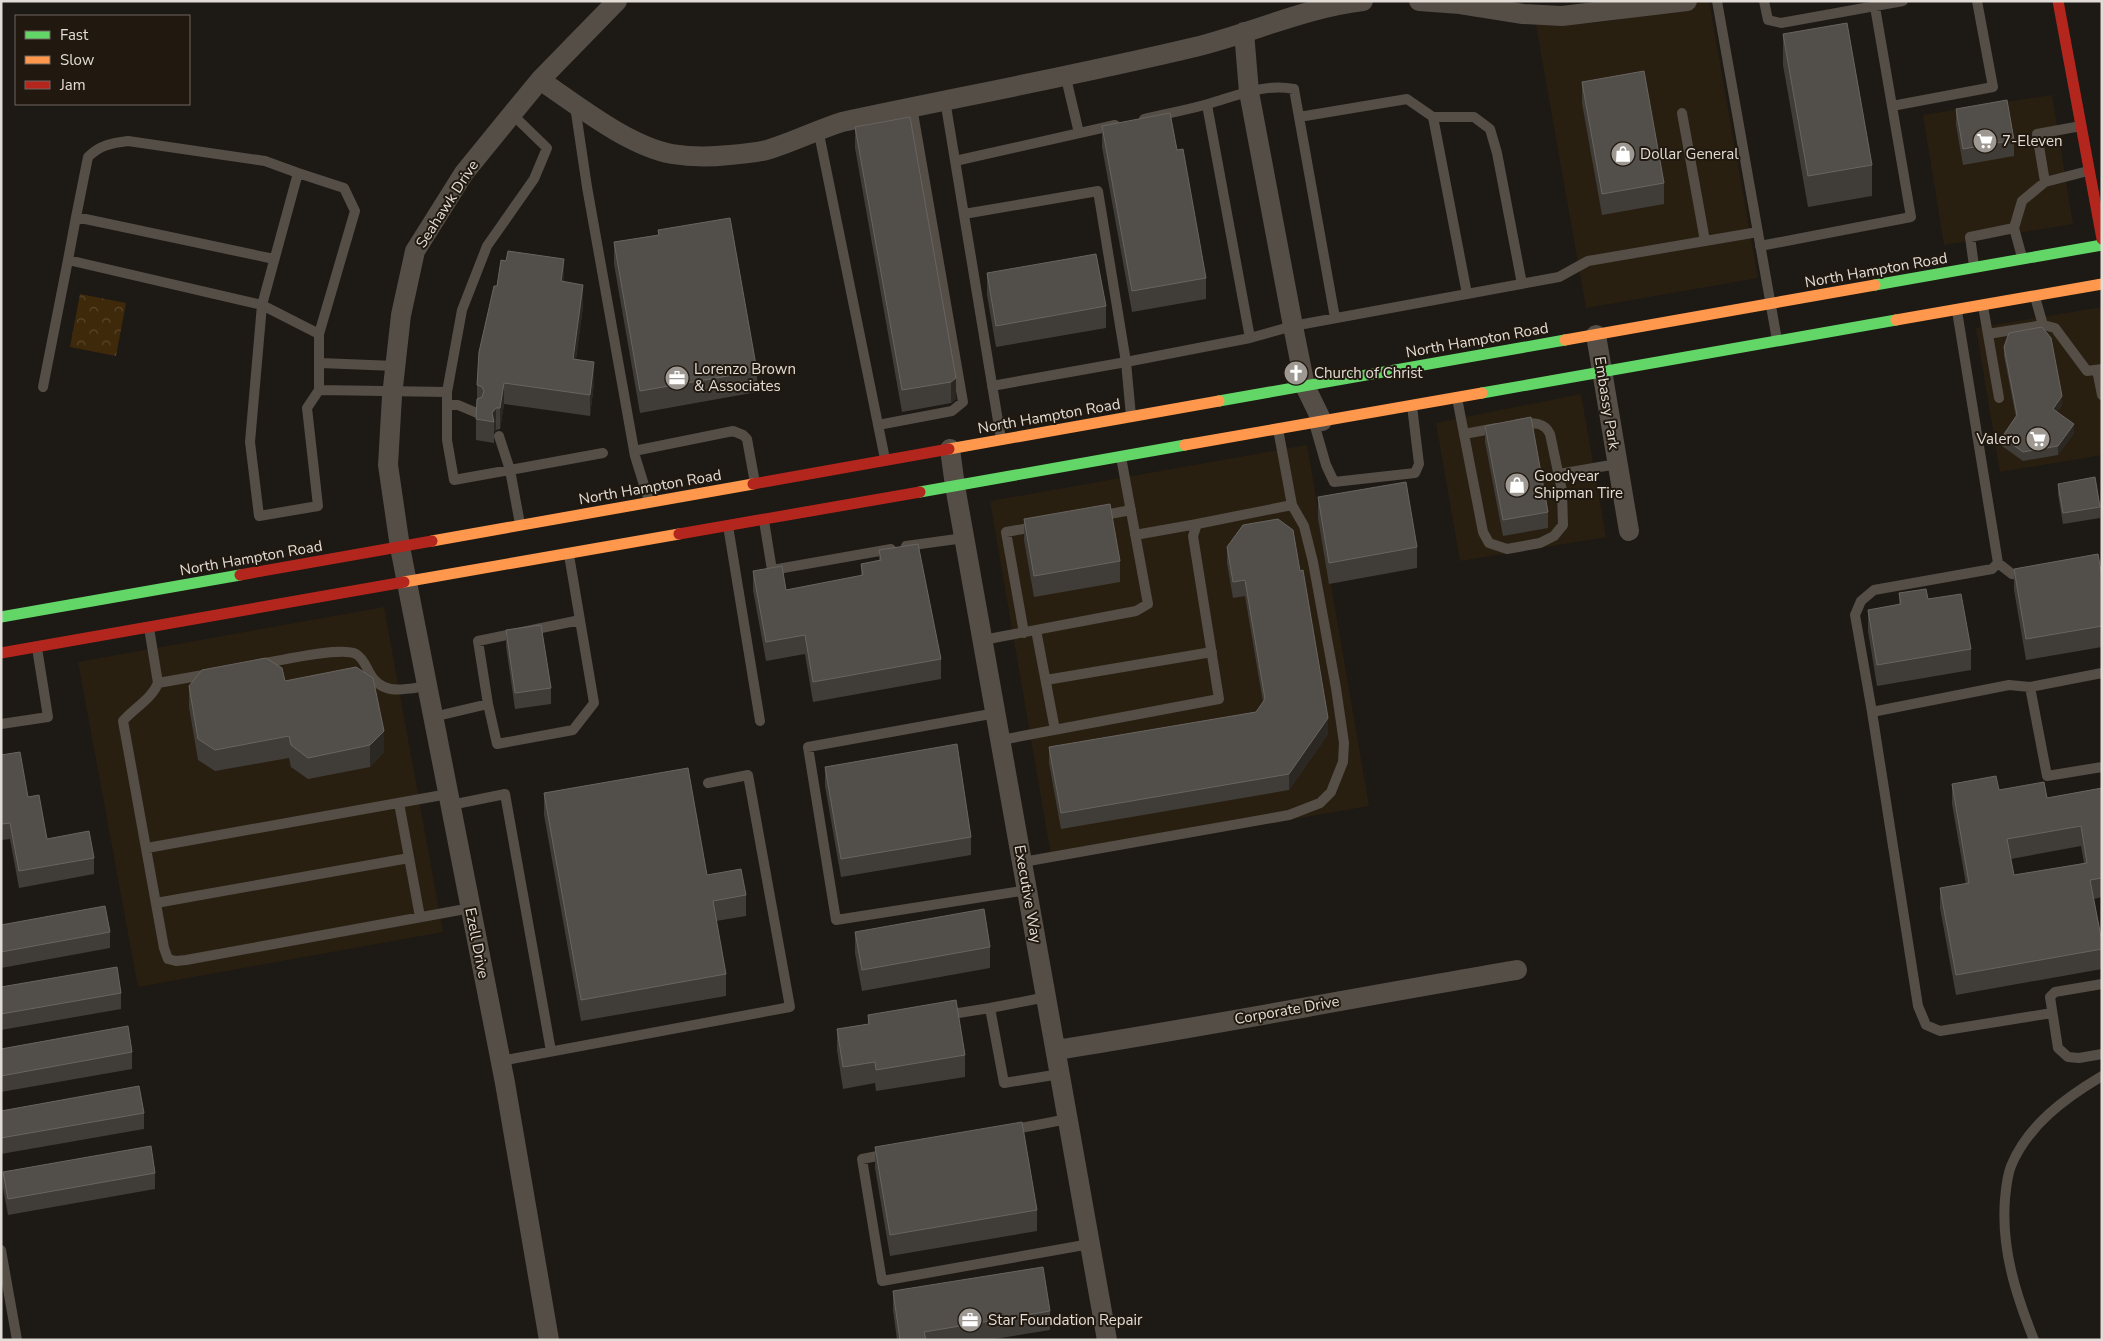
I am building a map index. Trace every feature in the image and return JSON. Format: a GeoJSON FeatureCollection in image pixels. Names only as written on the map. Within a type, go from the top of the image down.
{"type":"FeatureCollection","features":[{"type":"Feature","properties":{"kind":"main road"},"geometry":{"type":"LineString","coordinates":[[2058,1],[2102,239]]}},
{"type":"Feature","properties":{"kind":"main road","name":"North Hampton Road"},"geometry":{"type":"LineString","coordinates":[[1,617],[142,596],[521,525],[2102,245]]}},
{"type":"Feature","properties":{"kind":"main road"},"geometry":{"type":"LineString","coordinates":[[1,653],[148,623],[407,582],[2102,284]]}},
{"type":"Feature","properties":{"kind":"street","name":"Seahawk Drive"},"geometry":{"type":"LineString","coordinates":[[400,547],[388,465],[392,392],[401,315],[415,251],[464,173],[540,80],[617,1]]}},
{"type":"Feature","properties":{"kind":"street"},"geometry":{"type":"LineString","coordinates":[[540,80],[605,124],[648,146],[671,154],[719,156],[745,154],[770,150],[818,129],[842,122],[1196,46],[1306,12],[1339,4],[1363,1]]}},
{"type":"Feature","properties":{"kind":"street"},"geometry":{"type":"LineString","coordinates":[[1419,1],[1460,4],[1523,14],[1562,16],[1687,1]]}},
{"type":"Feature","properties":{"kind":"street"},"geometry":{"type":"LineString","coordinates":[[1244,32],[1249,92],[1293,326],[1305,386],[1318,422]]}},
{"type":"Feature","properties":{"kind":"street","name":"Embassy Park"},"geometry":{"type":"LineString","coordinates":[[1596,335],[1628,531]]}},
{"type":"Feature","properties":{"kind":"street","name":"Executive Way"},"geometry":{"type":"LineString","coordinates":[[950,449],[964,538],[1107,1340]]}},
{"type":"Feature","properties":{"kind":"street","name":"Ezell Drive"},"geometry":{"type":"LineString","coordinates":[[400,547],[501,1061],[549,1340]]}},
{"type":"Feature","properties":{"kind":"street","name":"Corporate Drive"},"geometry":{"type":"LineString","coordinates":[[1056,1050],[1517,970]]}},
{"type":"Feature","properties":{"kind":"lane"},"geometry":{"type":"LineString","coordinates":[[1717,1],[1777,341]]}},
{"type":"Feature","properties":{"kind":"lane"},"geometry":{"type":"LineString","coordinates":[[1764,1],[1768,20],[1781,23],[1875,4],[1903,1]]}},
{"type":"Feature","properties":{"kind":"lane"},"geometry":{"type":"LineString","coordinates":[[1892,106],[1993,88],[1977,1]]}},
{"type":"Feature","properties":{"kind":"lane"},"geometry":{"type":"LineString","coordinates":[[1760,246],[1911,217],[1875,4]]}},
{"type":"Feature","properties":{"kind":"lane"},"geometry":{"type":"LineString","coordinates":[[1065,74],[1079,133]]}},
{"type":"Feature","properties":{"kind":"lane"},"geometry":{"type":"LineString","coordinates":[[955,161],[1207,105],[1249,92],[1280,86],[1294,89],[1335,318]]}},
{"type":"Feature","properties":{"kind":"lane"},"geometry":{"type":"LineString","coordinates":[[1299,118],[1407,99],[1433,117],[1474,117],[1490,129],[1497,153],[1522,284]]}},
{"type":"Feature","properties":{"kind":"lane"},"geometry":{"type":"LineString","coordinates":[[944,100],[1002,440]]}},
{"type":"Feature","properties":{"kind":"lane"},"geometry":{"type":"LineString","coordinates":[[575,103],[634,451],[650,502]]}},
{"type":"Feature","properties":{"kind":"lane"},"geometry":{"type":"LineString","coordinates":[[1207,105],[1250,338]]}},
{"type":"Feature","properties":{"kind":"lane"},"geometry":{"type":"LineString","coordinates":[[878,425],[952,411],[963,402],[912,107]]}},
{"type":"Feature","properties":{"kind":"lane"},"geometry":{"type":"LineString","coordinates":[[1682,113],[1705,241]]}},
{"type":"Feature","properties":{"kind":"lane"},"geometry":{"type":"LineString","coordinates":[[512,114],[547,148],[534,179],[487,246],[462,310],[447,392],[447,440],[454,480],[602,453]]}},
{"type":"Feature","properties":{"kind":"lane"},"geometry":{"type":"LineString","coordinates":[[1433,117],[1467,294]]}},
{"type":"Feature","properties":{"kind":"lane"},"geometry":{"type":"LineString","coordinates":[[2045,182],[2037,134],[2081,126]]}},
{"type":"Feature","properties":{"kind":"lane"},"geometry":{"type":"LineString","coordinates":[[818,129],[885,460]]}},
{"type":"Feature","properties":{"kind":"lane"},"geometry":{"type":"LineString","coordinates":[[43,387],[88,157],[94,150],[108,144],[128,142],[266,161],[344,188],[354,211],[319,334],[320,390],[308,408],[318,506],[259,516],[250,442],[262,305],[298,173]]}},
{"type":"Feature","properties":{"kind":"lane"},"geometry":{"type":"LineString","coordinates":[[2022,259],[2014,228],[2022,201],[2045,182],[2089,171]]}},
{"type":"Feature","properties":{"kind":"lane"},"geometry":{"type":"LineString","coordinates":[[964,214],[1098,191],[1126,362],[1132,417]]}},
{"type":"Feature","properties":{"kind":"lane"},"geometry":{"type":"LineString","coordinates":[[76,217],[274,259]]}},
{"type":"Feature","properties":{"kind":"lane"},"geometry":{"type":"LineString","coordinates":[[1974,268],[1970,237],[2014,228]]}},
{"type":"Feature","properties":{"kind":"lane"},"geometry":{"type":"LineString","coordinates":[[992,386],[1250,338],[1293,326],[1559,277],[1588,261],[1758,232]]}},
{"type":"Feature","properties":{"kind":"lane"},"geometry":{"type":"LineString","coordinates":[[68,260],[262,305],[319,334]]}},
{"type":"Feature","properties":{"kind":"lane"},"geometry":{"type":"LineString","coordinates":[[2034,296],[2044,325]]}},
{"type":"Feature","properties":{"kind":"lane"},"geometry":{"type":"LineString","coordinates":[[1982,305],[1999,398]]}},
{"type":"Feature","properties":{"kind":"lane"},"geometry":{"type":"LineString","coordinates":[[1957,309],[1998,563],[2012,574],[2024,576],[2034,574]]}},
{"type":"Feature","properties":{"kind":"lane"},"geometry":{"type":"LineString","coordinates":[[1988,334],[2044,325],[2055,328],[2087,371],[2099,369],[2102,395]]}},
{"type":"Feature","properties":{"kind":"lane"},"geometry":{"type":"LineString","coordinates":[[320,363],[395,366]]}},
{"type":"Feature","properties":{"kind":"lane"},"geometry":{"type":"LineString","coordinates":[[320,390],[447,392]]}},
{"type":"Feature","properties":{"kind":"lane"},"geometry":{"type":"LineString","coordinates":[[1457,397],[1464,434],[1483,532],[1490,544],[1507,549],[1540,543],[1554,536],[1562,525],[1562,491],[1550,434],[1547,428],[1542,424],[1516,424],[1464,434]]}},
{"type":"Feature","properties":{"kind":"lane"},"geometry":{"type":"LineString","coordinates":[[447,405],[458,405],[477,413]]}},
{"type":"Feature","properties":{"kind":"lane"},"geometry":{"type":"LineString","coordinates":[[1318,422],[1326,465],[1334,482],[1415,473],[1419,464],[1412,405]]}},
{"type":"Feature","properties":{"kind":"lane"},"geometry":{"type":"LineString","coordinates":[[1023,862],[1289,816],[1320,803],[1331,792],[1343,762],[1344,743],[1336,688],[1313,562],[1304,526],[1292,505],[1278,429]]}},
{"type":"Feature","properties":{"kind":"lane"},"geometry":{"type":"LineString","coordinates":[[634,451],[733,431],[743,435],[746,439],[755,484]]}},
{"type":"Feature","properties":{"kind":"lane"},"geometry":{"type":"LineString","coordinates":[[499,436],[510,470],[521,525]]}},
{"type":"Feature","properties":{"kind":"lane"},"geometry":{"type":"LineString","coordinates":[[983,640],[1136,612],[1148,604],[1120,456]]}},
{"type":"Feature","properties":{"kind":"lane"},"geometry":{"type":"LineString","coordinates":[[1559,474],[1617,464]]}},
{"type":"Feature","properties":{"kind":"lane"},"geometry":{"type":"LineString","coordinates":[[1135,535],[1292,505]]}},
{"type":"Feature","properties":{"kind":"lane"},"geometry":{"type":"LineString","coordinates":[[1092,517],[1130,510]]}},
{"type":"Feature","properties":{"kind":"lane"},"geometry":{"type":"LineString","coordinates":[[764,519],[772,570],[917,544],[964,538]]}},
{"type":"Feature","properties":{"kind":"lane"},"geometry":{"type":"LineString","coordinates":[[1001,740],[1219,699],[1193,536],[1197,524]]}},
{"type":"Feature","properties":{"kind":"lane"},"geometry":{"type":"LineString","coordinates":[[728,526],[760,721]]}},
{"type":"Feature","properties":{"kind":"lane"},"geometry":{"type":"LineString","coordinates":[[1024,633],[1006,532],[1044,526]]}},
{"type":"Feature","properties":{"kind":"lane"},"geometry":{"type":"LineString","coordinates":[[569,553],[594,703],[574,730],[497,744],[488,704],[478,641],[580,620]]}},
{"type":"Feature","properties":{"kind":"lane"},"geometry":{"type":"LineString","coordinates":[[1998,563],[1992,569],[1874,590],[1861,601],[1855,616],[1918,1006],[1926,1025],[1940,1031],[2052,1013]]}},
{"type":"Feature","properties":{"kind":"lane"},"geometry":{"type":"LineString","coordinates":[[148,623],[158,683],[155,690],[131,711],[124,721],[164,948],[168,959],[176,961],[470,908]]}},
{"type":"Feature","properties":{"kind":"lane"},"geometry":{"type":"LineString","coordinates":[[1036,630],[1055,730]]}},
{"type":"Feature","properties":{"kind":"lane"},"geometry":{"type":"LineString","coordinates":[[1,724],[48,717],[36,647]]}},
{"type":"Feature","properties":{"kind":"lane"},"geometry":{"type":"LineString","coordinates":[[1046,680],[1212,652]]}},
{"type":"Feature","properties":{"kind":"lane"},"geometry":{"type":"LineString","coordinates":[[252,666],[318,654],[354,653],[362,659],[372,677],[381,687],[391,690],[428,686]]}},
{"type":"Feature","properties":{"kind":"lane"},"geometry":{"type":"LineString","coordinates":[[158,683],[224,671]]}},
{"type":"Feature","properties":{"kind":"lane"},"geometry":{"type":"LineString","coordinates":[[1872,712],[2010,685],[2030,687],[2102,673]]}},
{"type":"Feature","properties":{"kind":"lane"},"geometry":{"type":"LineString","coordinates":[[2030,687],[2047,776],[2102,767]]}},
{"type":"Feature","properties":{"kind":"lane"},"geometry":{"type":"LineString","coordinates":[[433,717],[488,704]]}},
{"type":"Feature","properties":{"kind":"lane"},"geometry":{"type":"LineString","coordinates":[[996,713],[808,747],[836,920],[1028,890]]}},
{"type":"Feature","properties":{"kind":"lane"},"geometry":{"type":"LineString","coordinates":[[501,1061],[790,1007],[748,775],[708,783]]}},
{"type":"Feature","properties":{"kind":"lane"},"geometry":{"type":"LineString","coordinates":[[147,848],[399,802],[449,800],[506,794],[551,1051]]}},
{"type":"Feature","properties":{"kind":"lane"},"geometry":{"type":"LineString","coordinates":[[399,802],[420,917]]}},
{"type":"Feature","properties":{"kind":"lane"},"geometry":{"type":"LineString","coordinates":[[156,903],[409,858]]}},
{"type":"Feature","properties":{"kind":"lane"},"geometry":{"type":"LineString","coordinates":[[2102,984],[2055,992],[2050,996],[2058,1048],[2068,1057],[2079,1058],[2102,1054]]}},
{"type":"Feature","properties":{"kind":"lane"},"geometry":{"type":"LineString","coordinates":[[931,1018],[1047,997]]}},
{"type":"Feature","properties":{"kind":"lane"},"geometry":{"type":"LineString","coordinates":[[990,1008],[1004,1083],[1060,1074]]}},
{"type":"Feature","properties":{"kind":"lane"},"geometry":{"type":"LineString","coordinates":[[2034,1340],[2022,1310],[2007,1254],[2003,1221],[2006,1186],[2011,1166],[2036,1127],[2061,1102],[2102,1076]]}},
{"type":"Feature","properties":{"kind":"lane"},"geometry":{"type":"LineString","coordinates":[[1000,1132],[1068,1119]]}},
{"type":"Feature","properties":{"kind":"lane"},"geometry":{"type":"LineString","coordinates":[[901,1151],[862,1159],[882,1281],[1090,1244]]}},
{"type":"Feature","properties":{"kind":"lane"},"geometry":{"type":"LineString","coordinates":[[1,1250],[17,1340]]}},
{"type":"Feature","properties":{"kind":"shaded area"},"geometry":{"type":"Polygon","coordinates":[[[1694,1],[1709,1],[1758,278],[1586,308],[1536,25],[1594,23],[1624,19],[1694,1]]]}},
{"type":"Feature","properties":{"kind":"shaded area"},"geometry":{"type":"Polygon","coordinates":[[[2052,95],[2073,224],[1944,245],[1923,115],[2052,95]]]}},
{"type":"Feature","properties":{"kind":"shaded area"},"geometry":{"type":"Polygon","coordinates":[[[2102,307],[2102,455],[2000,472],[1976,328],[2102,307]]]}},
{"type":"Feature","properties":{"kind":"shaded area"},"geometry":{"type":"Polygon","coordinates":[[[1581,394],[1606,537],[1460,561],[1436,423],[1581,394]]]}},
{"type":"Feature","properties":{"kind":"shaded area"},"geometry":{"type":"Polygon","coordinates":[[[1307,445],[1369,806],[1052,861],[990,501],[1307,445]]]}},
{"type":"Feature","properties":{"kind":"shaded area"},"geometry":{"type":"Polygon","coordinates":[[[384,607],[443,932],[138,987],[78,662],[384,607]]]}},
{"type":"Feature","properties":{"kind":"green space"},"geometry":{"type":"Polygon","coordinates":[[[80,294],[126,303],[116,356],[70,347],[80,294]]]}},
{"type":"Feature","properties":{"kind":"building"},"geometry":{"type":"Polygon","coordinates":[[[1847,23],[1872,165],[1808,176],[1783,34],[1847,23]]]}},
{"type":"Feature","properties":{"kind":"building","name":"Dollar General"},"geometry":{"type":"Polygon","coordinates":[[[1644,71],[1664,183],[1602,194],[1582,82],[1644,71]]]}},
{"type":"Feature","properties":{"kind":"building"},"geometry":{"type":"Polygon","coordinates":[[[2007,100],[2014,140],[1963,149],[1956,109],[2007,100]]]}},
{"type":"Feature","properties":{"kind":"building"},"geometry":{"type":"Polygon","coordinates":[[[1170,113],[1177,150],[1183,149],[1206,278],[1132,291],[1102,126],[1170,113]]]}},
{"type":"Feature","properties":{"kind":"building"},"geometry":{"type":"Polygon","coordinates":[[[910,117],[956,378],[951,382],[902,390],[855,127],[910,117]]]}},
{"type":"Feature","properties":{"kind":"building"},"geometry":{"type":"Polygon","coordinates":[[[730,218],[757,371],[640,391],[614,242],[659,235],[658,230],[730,218]]]}},
{"type":"Feature","properties":{"kind":"building"},"geometry":{"type":"Polygon","coordinates":[[[508,251],[564,259],[561,281],[583,285],[573,359],[594,362],[590,395],[504,383],[500,408],[496,408],[492,413],[494,422],[476,419],[477,399],[482,397],[484,391],[482,387],[477,385],[479,352],[494,286],[497,286],[501,260],[506,261],[508,251]]]}},
{"type":"Feature","properties":{"kind":"building"},"geometry":{"type":"Polygon","coordinates":[[[1096,254],[1106,306],[996,326],[987,273],[1096,254]]]}},
{"type":"Feature","properties":{"kind":"building","name":"Valero"},"geometry":{"type":"Polygon","coordinates":[[[2042,327],[2051,338],[2062,396],[2053,409],[2074,424],[2058,446],[2023,452],[2002,437],[2017,415],[2004,347],[2009,333],[2042,327]]]}},
{"type":"Feature","properties":{"kind":"building","name":"Goodyear Shipman Tire"},"geometry":{"type":"Polygon","coordinates":[[[1531,417],[1548,512],[1503,520],[1485,426],[1531,417]]]}},
{"type":"Feature","properties":{"kind":"building"},"geometry":{"type":"Polygon","coordinates":[[[2095,477],[2100,507],[2063,513],[2058,484],[2095,477]]]}},
{"type":"Feature","properties":{"kind":"building"},"geometry":{"type":"Polygon","coordinates":[[[1406,482],[1417,547],[1329,563],[1318,497],[1406,482]]]}},
{"type":"Feature","properties":{"kind":"building"},"geometry":{"type":"Polygon","coordinates":[[[1110,504],[1120,561],[1034,576],[1024,519],[1110,504]]]}},
{"type":"Feature","properties":{"kind":"building"},"geometry":{"type":"Polygon","coordinates":[[[1278,519],[1293,530],[1300,571],[1303,570],[1328,718],[1289,774],[1061,813],[1049,747],[1256,712],[1265,699],[1245,580],[1233,582],[1227,547],[1243,525],[1278,519]]]}},
{"type":"Feature","properties":{"kind":"building"},"geometry":{"type":"Polygon","coordinates":[[[918,544],[941,659],[813,682],[805,635],[766,642],[753,571],[782,566],[786,590],[863,575],[861,564],[881,560],[879,550],[918,544]]]}},
{"type":"Feature","properties":{"kind":"building"},"geometry":{"type":"Polygon","coordinates":[[[2098,554],[2102,577],[2102,626],[2026,639],[2014,569],[2098,554]]]}},
{"type":"Feature","properties":{"kind":"building"},"geometry":{"type":"Polygon","coordinates":[[[1926,589],[1928,599],[1961,594],[1971,649],[1877,665],[1868,610],[1901,604],[1899,593],[1926,589]]]}},
{"type":"Feature","properties":{"kind":"building"},"geometry":{"type":"Polygon","coordinates":[[[541,625],[551,688],[515,693],[506,630],[541,625]]]}},
{"type":"Feature","properties":{"kind":"building"},"geometry":{"type":"Polygon","coordinates":[[[266,658],[282,668],[285,681],[356,667],[373,678],[384,731],[370,745],[308,758],[291,745],[289,736],[215,750],[198,739],[189,686],[202,670],[266,658]]]}},
{"type":"Feature","properties":{"kind":"building"},"geometry":{"type":"Polygon","coordinates":[[[957,744],[971,837],[841,859],[825,767],[957,744]]]}},
{"type":"Feature","properties":{"kind":"building"},"geometry":{"type":"Polygon","coordinates":[[[20,752],[28,797],[39,795],[47,839],[89,831],[94,858],[19,871],[10,823],[2,824],[1,819],[1,755],[20,752]]]}},
{"type":"Feature","properties":{"kind":"building"},"geometry":{"type":"Polygon","coordinates":[[[688,768],[707,875],[741,869],[746,895],[713,901],[726,974],[581,1000],[544,793],[688,768]]]}},
{"type":"Feature","properties":{"kind":"building"},"geometry":{"type":"Polygon","coordinates":[[[1996,776],[1999,790],[2044,782],[2047,798],[2102,788],[2102,878],[2090,880],[2102,949],[1956,975],[1940,888],[1969,883],[1952,784],[1996,776]],[[2081,826],[2007,839],[2014,875],[2087,863],[2081,826]]]}},
{"type":"Feature","properties":{"kind":"building"},"geometry":{"type":"Polygon","coordinates":[[[105,906],[110,932],[1,952],[1,925],[105,906]]]}},
{"type":"Feature","properties":{"kind":"building"},"geometry":{"type":"Polygon","coordinates":[[[984,909],[990,947],[862,970],[855,932],[984,909]]]}},
{"type":"Feature","properties":{"kind":"building"},"geometry":{"type":"Polygon","coordinates":[[[117,967],[121,993],[1,1014],[1,987],[117,967]]]}},
{"type":"Feature","properties":{"kind":"building"},"geometry":{"type":"Polygon","coordinates":[[[956,1000],[965,1055],[876,1070],[875,1062],[843,1067],[837,1029],[869,1024],[868,1015],[956,1000]]]}},
{"type":"Feature","properties":{"kind":"building"},"geometry":{"type":"Polygon","coordinates":[[[128,1026],[132,1052],[1,1076],[1,1049],[128,1026]]]}},
{"type":"Feature","properties":{"kind":"building"},"geometry":{"type":"Polygon","coordinates":[[[139,1086],[144,1113],[1,1138],[1,1111],[139,1086]]]}},
{"type":"Feature","properties":{"kind":"building"},"geometry":{"type":"Polygon","coordinates":[[[1022,1122],[1037,1210],[890,1235],[875,1147],[1022,1122]]]}},
{"type":"Feature","properties":{"kind":"building"},"geometry":{"type":"Polygon","coordinates":[[[151,1146],[155,1173],[8,1199],[3,1172],[151,1146]]]}},
{"type":"Feature","properties":{"kind":"building"},"geometry":{"type":"Polygon","coordinates":[[[1043,1267],[1050,1311],[924,1332],[926,1340],[900,1340],[893,1291],[1043,1267]]]}},
{"type":"Feature","properties":{"kind":"traffic: fast"},"geometry":{"type":"LineString","coordinates":[[1875,285],[2102,245]]}},
{"type":"Feature","properties":{"kind":"traffic: fast"},"geometry":{"type":"LineString","coordinates":[[1482,393],[1896,320]]}},
{"type":"Feature","properties":{"kind":"traffic: fast"},"geometry":{"type":"LineString","coordinates":[[1219,401],[1565,340]]}},
{"type":"Feature","properties":{"kind":"traffic: fast"},"geometry":{"type":"LineString","coordinates":[[920,492],[1185,445]]}},
{"type":"Feature","properties":{"kind":"traffic: fast"},"geometry":{"type":"LineString","coordinates":[[1,617],[240,575]]}},
{"type":"Feature","properties":{"kind":"traffic: slow"},"geometry":{"type":"LineString","coordinates":[[1896,320],[2102,284]]}},
{"type":"Feature","properties":{"kind":"traffic: slow"},"geometry":{"type":"LineString","coordinates":[[1565,340],[1875,285]]}},
{"type":"Feature","properties":{"kind":"traffic: slow"},"geometry":{"type":"LineString","coordinates":[[1185,445],[1482,393]]}},
{"type":"Feature","properties":{"kind":"traffic: slow"},"geometry":{"type":"LineString","coordinates":[[949,449],[1219,401]]}},
{"type":"Feature","properties":{"kind":"traffic: slow"},"geometry":{"type":"LineString","coordinates":[[432,541],[753,484]]}},
{"type":"Feature","properties":{"kind":"traffic: slow"},"geometry":{"type":"LineString","coordinates":[[404,582],[679,534]]}},
{"type":"Feature","properties":{"kind":"traffic: jam"},"geometry":{"type":"LineString","coordinates":[[2058,1],[2102,239]]}},
{"type":"Feature","properties":{"kind":"traffic: jam"},"geometry":{"type":"LineString","coordinates":[[753,484],[949,449]]}},
{"type":"Feature","properties":{"kind":"traffic: jam"},"geometry":{"type":"LineString","coordinates":[[679,534],[920,492]]}},
{"type":"Feature","properties":{"kind":"traffic: jam"},"geometry":{"type":"LineString","coordinates":[[240,575],[432,541]]}},
{"type":"Feature","properties":{"kind":"traffic: jam"},"geometry":{"type":"LineString","coordinates":[[1,653],[404,582]]}},
{"type":"Feature","properties":{"kind":"place","name":"7-Eleven"},"geometry":{"type":"Point","coordinates":[1985,141]}},
{"type":"Feature","properties":{"kind":"place","name":"Dollar General"},"geometry":{"type":"Point","coordinates":[1623,154]}},
{"type":"Feature","properties":{"kind":"place","name":"Church of Christ"},"geometry":{"type":"Point","coordinates":[1296,373]}},
{"type":"Feature","properties":{"kind":"place","name":"Lorenzo Brown & Associates"},"geometry":{"type":"Point","coordinates":[677,378]}},
{"type":"Feature","properties":{"kind":"place","name":"Valero"},"geometry":{"type":"Point","coordinates":[2038,439]}},
{"type":"Feature","properties":{"kind":"place","name":"Goodyear Shipman Tire"},"geometry":{"type":"Point","coordinates":[1517,485]}},
{"type":"Feature","properties":{"kind":"place","name":"Star Foundation Repair"},"geometry":{"type":"Point","coordinates":[970,1320]}}]}
